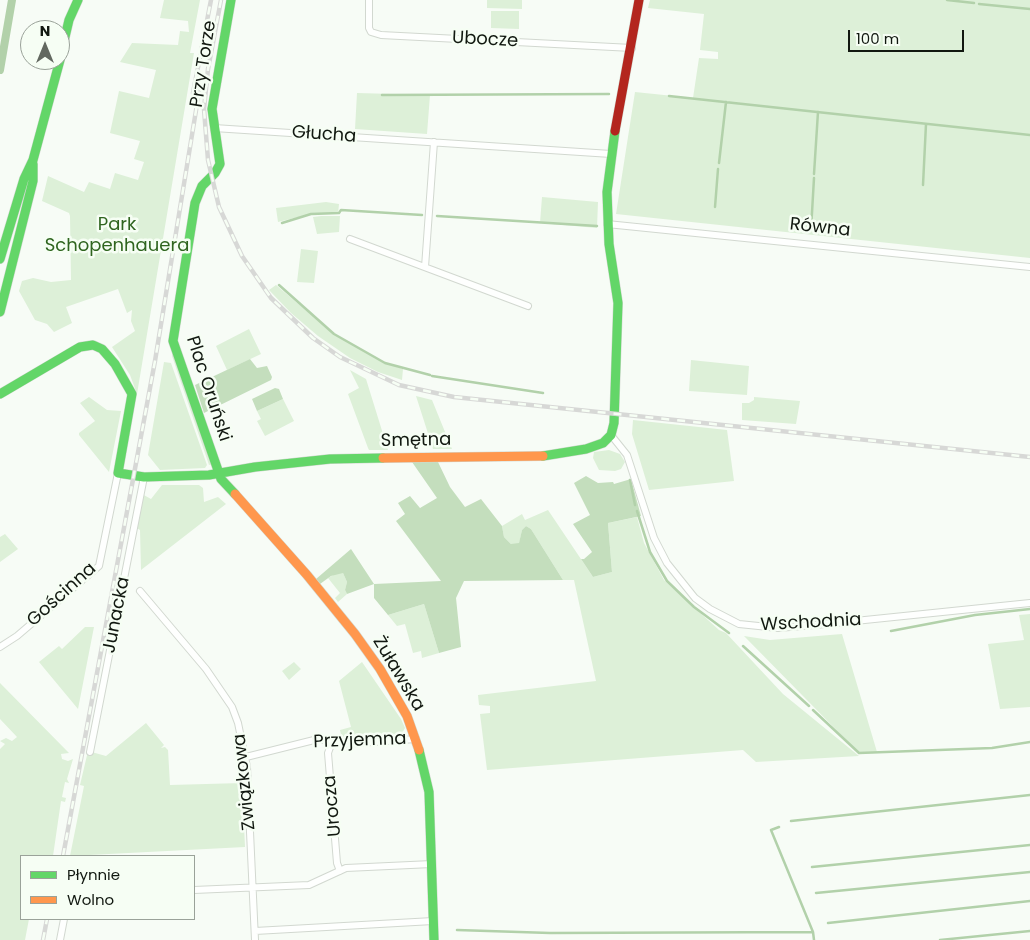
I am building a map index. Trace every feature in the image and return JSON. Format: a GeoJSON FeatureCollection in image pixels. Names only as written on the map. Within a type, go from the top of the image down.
{"type":"FeatureCollection","features":[{"type":"Feature","properties":{"kind":"street"},"geometry":{"type":"LineString","coordinates":[[69,0],[69,20]]}},
{"type":"Feature","properties":{"kind":"street"},"geometry":{"type":"LineString","coordinates":[[69,20],[78,0]]}},
{"type":"Feature","properties":{"kind":"street","name":"Przy Torze"},"geometry":{"type":"LineString","coordinates":[[202,186],[220,164],[212,109],[231,0]]}},
{"type":"Feature","properties":{"kind":"street","name":"Ubocze"},"geometry":{"type":"LineString","coordinates":[[369,0],[369,28],[371,32],[381,35],[632,48]]}},
{"type":"Feature","properties":{"kind":"street"},"geometry":{"type":"LineString","coordinates":[[611,434],[614,423],[618,303],[607,224],[606,199],[611,154],[632,48],[639,0]]}},
{"type":"Feature","properties":{"kind":"street"},"geometry":{"type":"LineString","coordinates":[[0,260],[24,179],[33,160],[57,70]]}},
{"type":"Feature","properties":{"kind":"street","name":"Głucha"},"geometry":{"type":"LineString","coordinates":[[214,128],[611,154]]}},
{"type":"Feature","properties":{"kind":"street"},"geometry":{"type":"LineString","coordinates":[[425,267],[434,142]]}},
{"type":"Feature","properties":{"kind":"street"},"geometry":{"type":"LineString","coordinates":[[0,312],[33,181],[33,160]]}},
{"type":"Feature","properties":{"kind":"street","name":"Plac Oruński"},"geometry":{"type":"LineString","coordinates":[[202,186],[195,203],[185,254],[173,338],[218,474]]}},
{"type":"Feature","properties":{"kind":"street","name":"Równa"},"geometry":{"type":"LineString","coordinates":[[607,224],[1030,267]]}},
{"type":"Feature","properties":{"kind":"street"},"geometry":{"type":"LineString","coordinates":[[350,238],[528,306]]}},
{"type":"Feature","properties":{"kind":"street"},"geometry":{"type":"LineString","coordinates":[[0,394],[80,347],[93,345],[102,349],[119,370],[132,394],[118,473],[144,477],[218,474]]}},
{"type":"Feature","properties":{"kind":"street","name":"Smętna"},"geometry":{"type":"LineString","coordinates":[[218,474],[304,460],[560,455],[597,446],[611,434]]}},
{"type":"Feature","properties":{"kind":"street","name":"Wschodnia"},"geometry":{"type":"LineString","coordinates":[[611,434],[628,455],[654,538],[667,563],[695,598],[710,609],[739,624],[758,628],[807,626],[1030,603]]}},
{"type":"Feature","properties":{"kind":"street","name":"Gościnna"},"geometry":{"type":"LineString","coordinates":[[0,647],[17,636],[99,566],[118,473]]}},
{"type":"Feature","properties":{"kind":"street","name":"Żuławska"},"geometry":{"type":"LineString","coordinates":[[218,474],[307,575],[355,634],[400,701],[416,739],[429,792],[434,940]]}},
{"type":"Feature","properties":{"kind":"street","name":"Junacka"},"geometry":{"type":"LineString","coordinates":[[90,752],[144,477]]}},
{"type":"Feature","properties":{"kind":"street","name":"Związkowa"},"geometry":{"type":"LineString","coordinates":[[140,591],[206,669],[226,698],[238,723],[246,757],[254,887],[255,940]]}},
{"type":"Feature","properties":{"kind":"street","name":"Przyjemna"},"geometry":{"type":"LineString","coordinates":[[246,757],[318,739],[344,744],[416,739]]}},
{"type":"Feature","properties":{"kind":"street","name":"Urocza"},"geometry":{"type":"LineString","coordinates":[[332,742],[328,753],[337,863],[340,870]]}},
{"type":"Feature","properties":{"kind":"street"},"geometry":{"type":"LineString","coordinates":[[195,890],[309,885],[340,870],[350,868],[432,864]]}},
{"type":"Feature","properties":{"kind":"street"},"geometry":{"type":"LineString","coordinates":[[60,940],[64,920]]}},
{"type":"Feature","properties":{"kind":"street"},"geometry":{"type":"LineString","coordinates":[[255,931],[433,921]]}},
{"type":"Feature","properties":{"kind":"green space","name":"Park Schopenhauera"},"geometry":{"type":"Polygon","coordinates":[[[164,0],[200,0],[190,53],[194,53],[137,394],[130,375],[112,347],[135,331],[131,321],[132,310],[127,313],[118,289],[66,307],[72,323],[54,332],[47,324],[35,320],[19,291],[22,281],[33,278],[51,282],[71,280],[70,216],[69,213],[42,201],[48,176],[84,192],[89,182],[110,189],[115,173],[138,180],[144,162],[134,159],[140,141],[110,133],[119,91],[149,98],[156,70],[120,62],[132,43],[178,45],[180,31],[189,32],[188,21],[160,18],[164,0]]]}},
{"type":"Feature","properties":{"kind":"green space"},"geometry":{"type":"Polygon","coordinates":[[[487,0],[522,0],[522,9],[487,8],[487,0]]]}},
{"type":"Feature","properties":{"kind":"green space"},"geometry":{"type":"Polygon","coordinates":[[[650,0],[1030,0],[1030,258],[616,214],[635,92],[693,98],[699,58],[718,59],[718,52],[700,50],[704,14],[648,8],[650,0]]]}},
{"type":"Feature","properties":{"kind":"green space"},"geometry":{"type":"Polygon","coordinates":[[[491,11],[519,11],[519,29],[491,28],[491,11]]]}},
{"type":"Feature","properties":{"kind":"green space"},"geometry":{"type":"Polygon","coordinates":[[[357,93],[430,95],[427,134],[355,129],[357,93]]]}},
{"type":"Feature","properties":{"kind":"green space"},"geometry":{"type":"Polygon","coordinates":[[[542,197],[598,202],[597,228],[540,223],[542,197]]]}},
{"type":"Feature","properties":{"kind":"green space"},"geometry":{"type":"Polygon","coordinates":[[[326,202],[339,204],[338,214],[311,214],[278,222],[276,208],[326,202]]]}},
{"type":"Feature","properties":{"kind":"green space"},"geometry":{"type":"Polygon","coordinates":[[[340,216],[339,232],[317,234],[313,217],[340,216]]]}},
{"type":"Feature","properties":{"kind":"green space"},"geometry":{"type":"Polygon","coordinates":[[[301,249],[318,251],[314,283],[297,282],[301,249]]]}},
{"type":"Feature","properties":{"kind":"green space"},"geometry":{"type":"Polygon","coordinates":[[[276,285],[334,334],[385,363],[403,369],[402,380],[378,372],[350,358],[318,336],[291,313],[269,290],[276,285]]]}},
{"type":"Feature","properties":{"kind":"green space"},"geometry":{"type":"Polygon","coordinates":[[[249,329],[261,354],[227,370],[216,346],[249,329]]]}},
{"type":"Feature","properties":{"kind":"green space"},"geometry":{"type":"Polygon","coordinates":[[[173,350],[212,464],[209,465],[172,356],[173,350]]]}},
{"type":"Feature","properties":{"kind":"green space"},"geometry":{"type":"Polygon","coordinates":[[[250,359],[257,368],[267,366],[272,377],[271,380],[204,413],[195,385],[250,359]]]}},
{"type":"Feature","properties":{"kind":"green space"},"geometry":{"type":"Polygon","coordinates":[[[691,360],[749,366],[747,395],[689,391],[691,360]]]}},
{"type":"Feature","properties":{"kind":"green space"},"geometry":{"type":"Polygon","coordinates":[[[164,362],[171,363],[207,465],[205,468],[160,470],[148,455],[164,362]]]}},
{"type":"Feature","properties":{"kind":"green space"},"geometry":{"type":"Polygon","coordinates":[[[350,370],[366,379],[388,450],[369,450],[368,448],[348,394],[359,388],[350,370]]]}},
{"type":"Feature","properties":{"kind":"green space"},"geometry":{"type":"Polygon","coordinates":[[[275,388],[279,389],[283,399],[257,411],[252,399],[275,388]]]}},
{"type":"Feature","properties":{"kind":"green space"},"geometry":{"type":"Polygon","coordinates":[[[416,396],[432,400],[452,449],[433,449],[416,396]]]}},
{"type":"Feature","properties":{"kind":"green space"},"geometry":{"type":"Polygon","coordinates":[[[89,397],[107,410],[121,411],[109,472],[79,435],[79,433],[95,421],[80,403],[89,397]]]}},
{"type":"Feature","properties":{"kind":"green space"},"geometry":{"type":"Polygon","coordinates":[[[754,397],[800,401],[796,424],[742,420],[742,403],[749,403],[754,400],[754,397]]]}},
{"type":"Feature","properties":{"kind":"green space"},"geometry":{"type":"Polygon","coordinates":[[[283,399],[294,421],[265,436],[257,421],[261,419],[257,411],[283,399]]]}},
{"type":"Feature","properties":{"kind":"green space"},"geometry":{"type":"Polygon","coordinates":[[[633,420],[727,430],[734,481],[649,490],[632,434],[633,420]]]}},
{"type":"Feature","properties":{"kind":"green space"},"geometry":{"type":"Polygon","coordinates":[[[609,450],[620,454],[625,462],[621,469],[615,471],[599,470],[593,458],[594,452],[609,450]]]}},
{"type":"Feature","properties":{"kind":"green space"},"geometry":{"type":"Polygon","coordinates":[[[412,462],[438,462],[450,487],[465,507],[481,499],[502,526],[504,537],[511,544],[519,543],[522,530],[526,526],[531,529],[563,580],[464,581],[456,598],[461,647],[439,653],[424,604],[388,615],[374,598],[374,584],[441,581],[396,521],[405,514],[398,503],[410,496],[420,508],[437,498],[412,462]]]}},
{"type":"Feature","properties":{"kind":"green space"},"geometry":{"type":"Polygon","coordinates":[[[586,476],[598,483],[613,482],[614,484],[631,479],[641,516],[608,523],[612,572],[593,577],[581,559],[584,559],[592,552],[573,524],[590,515],[574,483],[586,476]]]}},
{"type":"Feature","properties":{"kind":"green space"},"geometry":{"type":"Polygon","coordinates":[[[162,485],[199,485],[203,488],[204,502],[218,497],[226,504],[141,570],[140,530],[135,527],[142,494],[151,499],[162,485]]]}},
{"type":"Feature","properties":{"kind":"green space"},"geometry":{"type":"Polygon","coordinates":[[[548,510],[593,577],[612,572],[608,523],[637,517],[644,543],[664,580],[719,630],[726,633],[783,694],[859,756],[756,762],[743,750],[487,770],[480,714],[490,713],[490,706],[479,705],[478,695],[596,681],[574,580],[563,580],[531,529],[526,526],[522,530],[519,544],[511,544],[504,537],[502,526],[522,514],[525,520],[548,510]]]}},
{"type":"Feature","properties":{"kind":"green space"},"geometry":{"type":"Polygon","coordinates":[[[5,534],[18,549],[0,562],[0,537],[5,534]]]}},
{"type":"Feature","properties":{"kind":"green space"},"geometry":{"type":"Polygon","coordinates":[[[351,549],[374,584],[347,594],[345,590],[347,582],[343,573],[331,576],[320,584],[316,579],[351,549]]]}},
{"type":"Feature","properties":{"kind":"green space"},"geometry":{"type":"Polygon","coordinates":[[[337,573],[343,573],[347,582],[345,590],[347,594],[338,602],[335,598],[340,593],[328,578],[337,573]]]}},
{"type":"Feature","properties":{"kind":"green space"},"geometry":{"type":"Polygon","coordinates":[[[424,604],[439,653],[422,658],[421,651],[413,653],[405,624],[397,626],[388,615],[424,604]]]}},
{"type":"Feature","properties":{"kind":"green space"},"geometry":{"type":"Polygon","coordinates":[[[1030,614],[1030,707],[1000,709],[988,644],[1024,640],[1019,615],[1030,614]]]}},
{"type":"Feature","properties":{"kind":"green space"},"geometry":{"type":"Polygon","coordinates":[[[85,627],[94,627],[78,709],[39,662],[59,646],[62,649],[85,627]]]}},
{"type":"Feature","properties":{"kind":"green space"},"geometry":{"type":"Polygon","coordinates":[[[842,634],[877,752],[859,753],[744,636],[770,640],[842,634]]]}},
{"type":"Feature","properties":{"kind":"green space"},"geometry":{"type":"Polygon","coordinates":[[[294,662],[301,669],[289,680],[282,671],[294,662]]]}},
{"type":"Feature","properties":{"kind":"green space"},"geometry":{"type":"Polygon","coordinates":[[[362,662],[401,719],[405,728],[401,735],[342,739],[340,730],[351,727],[339,681],[362,662]]]}},
{"type":"Feature","properties":{"kind":"green space"},"geometry":{"type":"Polygon","coordinates":[[[0,683],[69,753],[61,754],[62,759],[68,761],[73,759],[67,779],[69,783],[65,782],[62,797],[66,798],[65,802],[61,801],[53,855],[20,855],[20,920],[29,920],[25,940],[0,940],[0,749],[5,744],[0,741],[6,738],[12,741],[17,737],[0,719],[0,683]]]}},
{"type":"Feature","properties":{"kind":"green space"},"geometry":{"type":"Polygon","coordinates":[[[146,723],[164,745],[161,748],[165,747],[168,750],[170,785],[242,783],[245,847],[70,855],[84,786],[80,785],[88,751],[106,756],[146,723]]]}},
{"type":"Feature","properties":{"kind":"waterway"},"geometry":{"type":"LineString","coordinates":[[0,70],[12,0]]}},
{"type":"Feature","properties":{"kind":"waterway"},"geometry":{"type":"LineString","coordinates":[[947,0],[974,3]]}},
{"type":"Feature","properties":{"kind":"waterway"},"geometry":{"type":"LineString","coordinates":[[979,4],[1030,9]]}},
{"type":"Feature","properties":{"kind":"waterway"},"geometry":{"type":"LineString","coordinates":[[382,95],[609,94]]}},
{"type":"Feature","properties":{"kind":"waterway"},"geometry":{"type":"LineString","coordinates":[[669,96],[1030,135]]}},
{"type":"Feature","properties":{"kind":"waterway"},"geometry":{"type":"LineString","coordinates":[[719,163],[726,102]]}},
{"type":"Feature","properties":{"kind":"waterway"},"geometry":{"type":"LineString","coordinates":[[814,174],[818,112]]}},
{"type":"Feature","properties":{"kind":"waterway"},"geometry":{"type":"LineString","coordinates":[[923,185],[926,124]]}},
{"type":"Feature","properties":{"kind":"waterway"},"geometry":{"type":"LineString","coordinates":[[715,207],[718,169]]}},
{"type":"Feature","properties":{"kind":"waterway"},"geometry":{"type":"LineString","coordinates":[[811,230],[814,178]]}},
{"type":"Feature","properties":{"kind":"waterway"},"geometry":{"type":"LineString","coordinates":[[282,223],[311,214],[339,213],[341,210],[422,215]]}},
{"type":"Feature","properties":{"kind":"waterway"},"geometry":{"type":"LineString","coordinates":[[437,216],[597,226]]}},
{"type":"Feature","properties":{"kind":"waterway"},"geometry":{"type":"LineString","coordinates":[[279,285],[334,334],[385,363],[430,375]]}},
{"type":"Feature","properties":{"kind":"waterway"},"geometry":{"type":"LineString","coordinates":[[432,376],[543,393]]}},
{"type":"Feature","properties":{"kind":"waterway"},"geometry":{"type":"LineString","coordinates":[[630,480],[635,505]]}},
{"type":"Feature","properties":{"kind":"waterway"},"geometry":{"type":"LineString","coordinates":[[637,511],[650,552],[667,581],[694,607],[729,633]]}},
{"type":"Feature","properties":{"kind":"waterway"},"geometry":{"type":"LineString","coordinates":[[891,631],[975,615],[1030,609]]}},
{"type":"Feature","properties":{"kind":"waterway"},"geometry":{"type":"LineString","coordinates":[[743,646],[809,706]]}},
{"type":"Feature","properties":{"kind":"waterway"},"geometry":{"type":"LineString","coordinates":[[813,710],[859,753],[992,748],[1030,742]]}},
{"type":"Feature","properties":{"kind":"waterway"},"geometry":{"type":"LineString","coordinates":[[791,821],[1030,795]]}},
{"type":"Feature","properties":{"kind":"waterway"},"geometry":{"type":"LineString","coordinates":[[779,827],[771,830],[813,932],[814,940]]}},
{"type":"Feature","properties":{"kind":"waterway"},"geometry":{"type":"LineString","coordinates":[[812,867],[1030,845]]}},
{"type":"Feature","properties":{"kind":"waterway"},"geometry":{"type":"LineString","coordinates":[[816,893],[1030,872]]}},
{"type":"Feature","properties":{"kind":"waterway"},"geometry":{"type":"LineString","coordinates":[[828,923],[1030,901]]}},
{"type":"Feature","properties":{"kind":"waterway"},"geometry":{"type":"LineString","coordinates":[[457,930],[550,933],[813,932]]}},
{"type":"Feature","properties":{"kind":"waterway"},"geometry":{"type":"LineString","coordinates":[[940,940],[1030,931]]}},
{"type":"Feature","properties":{"kind":"railway"},"geometry":{"type":"LineString","coordinates":[[193,93],[211,0]]}},
{"type":"Feature","properties":{"kind":"railway"},"geometry":{"type":"LineString","coordinates":[[221,0],[208,69],[204,109],[208,160],[219,207],[242,256],[271,298],[313,338],[340,357],[399,385],[454,397],[1030,457]]}},
{"type":"Feature","properties":{"kind":"railway"},"geometry":{"type":"LineString","coordinates":[[63,855],[155,361],[200,86]]}},
{"type":"Feature","properties":{"kind":"railway"},"geometry":{"type":"LineString","coordinates":[[43,940],[47,920]]}},
{"type":"Feature","properties":{"kind":"traffic: fast"},"geometry":{"type":"LineString","coordinates":[[69,20],[78,0]]}},
{"type":"Feature","properties":{"kind":"traffic: fast"},"geometry":{"type":"LineString","coordinates":[[231,0],[212,109],[220,164],[215,173],[202,186],[195,203],[173,341],[221,479],[235,494]]}},
{"type":"Feature","properties":{"kind":"traffic: fast"},"geometry":{"type":"LineString","coordinates":[[0,259],[24,179],[33,160],[57,70]]}},
{"type":"Feature","properties":{"kind":"traffic: fast"},"geometry":{"type":"LineString","coordinates":[[543,456],[586,449],[603,443],[611,435],[614,423],[618,303],[609,244],[607,192],[615,131]]}},
{"type":"Feature","properties":{"kind":"traffic: fast"},"geometry":{"type":"LineString","coordinates":[[0,312],[33,181],[33,164]]}},
{"type":"Feature","properties":{"kind":"traffic: fast"},"geometry":{"type":"LineString","coordinates":[[0,394],[80,347],[93,345],[102,349],[115,364],[132,394],[118,473],[144,477],[209,475],[255,467],[330,459],[383,458]]}},
{"type":"Feature","properties":{"kind":"traffic: fast"},"geometry":{"type":"LineString","coordinates":[[419,750],[429,792],[434,940]]}},
{"type":"Feature","properties":{"kind":"traffic: slow"},"geometry":{"type":"LineString","coordinates":[[383,458],[543,456]]}},
{"type":"Feature","properties":{"kind":"traffic: slow"},"geometry":{"type":"LineString","coordinates":[[235,494],[307,575],[355,634],[380,669],[407,716],[419,750]]}},
{"type":"Feature","properties":{"kind":"traffic: jam"},"geometry":{"type":"LineString","coordinates":[[615,131],[639,0]]}}]}
